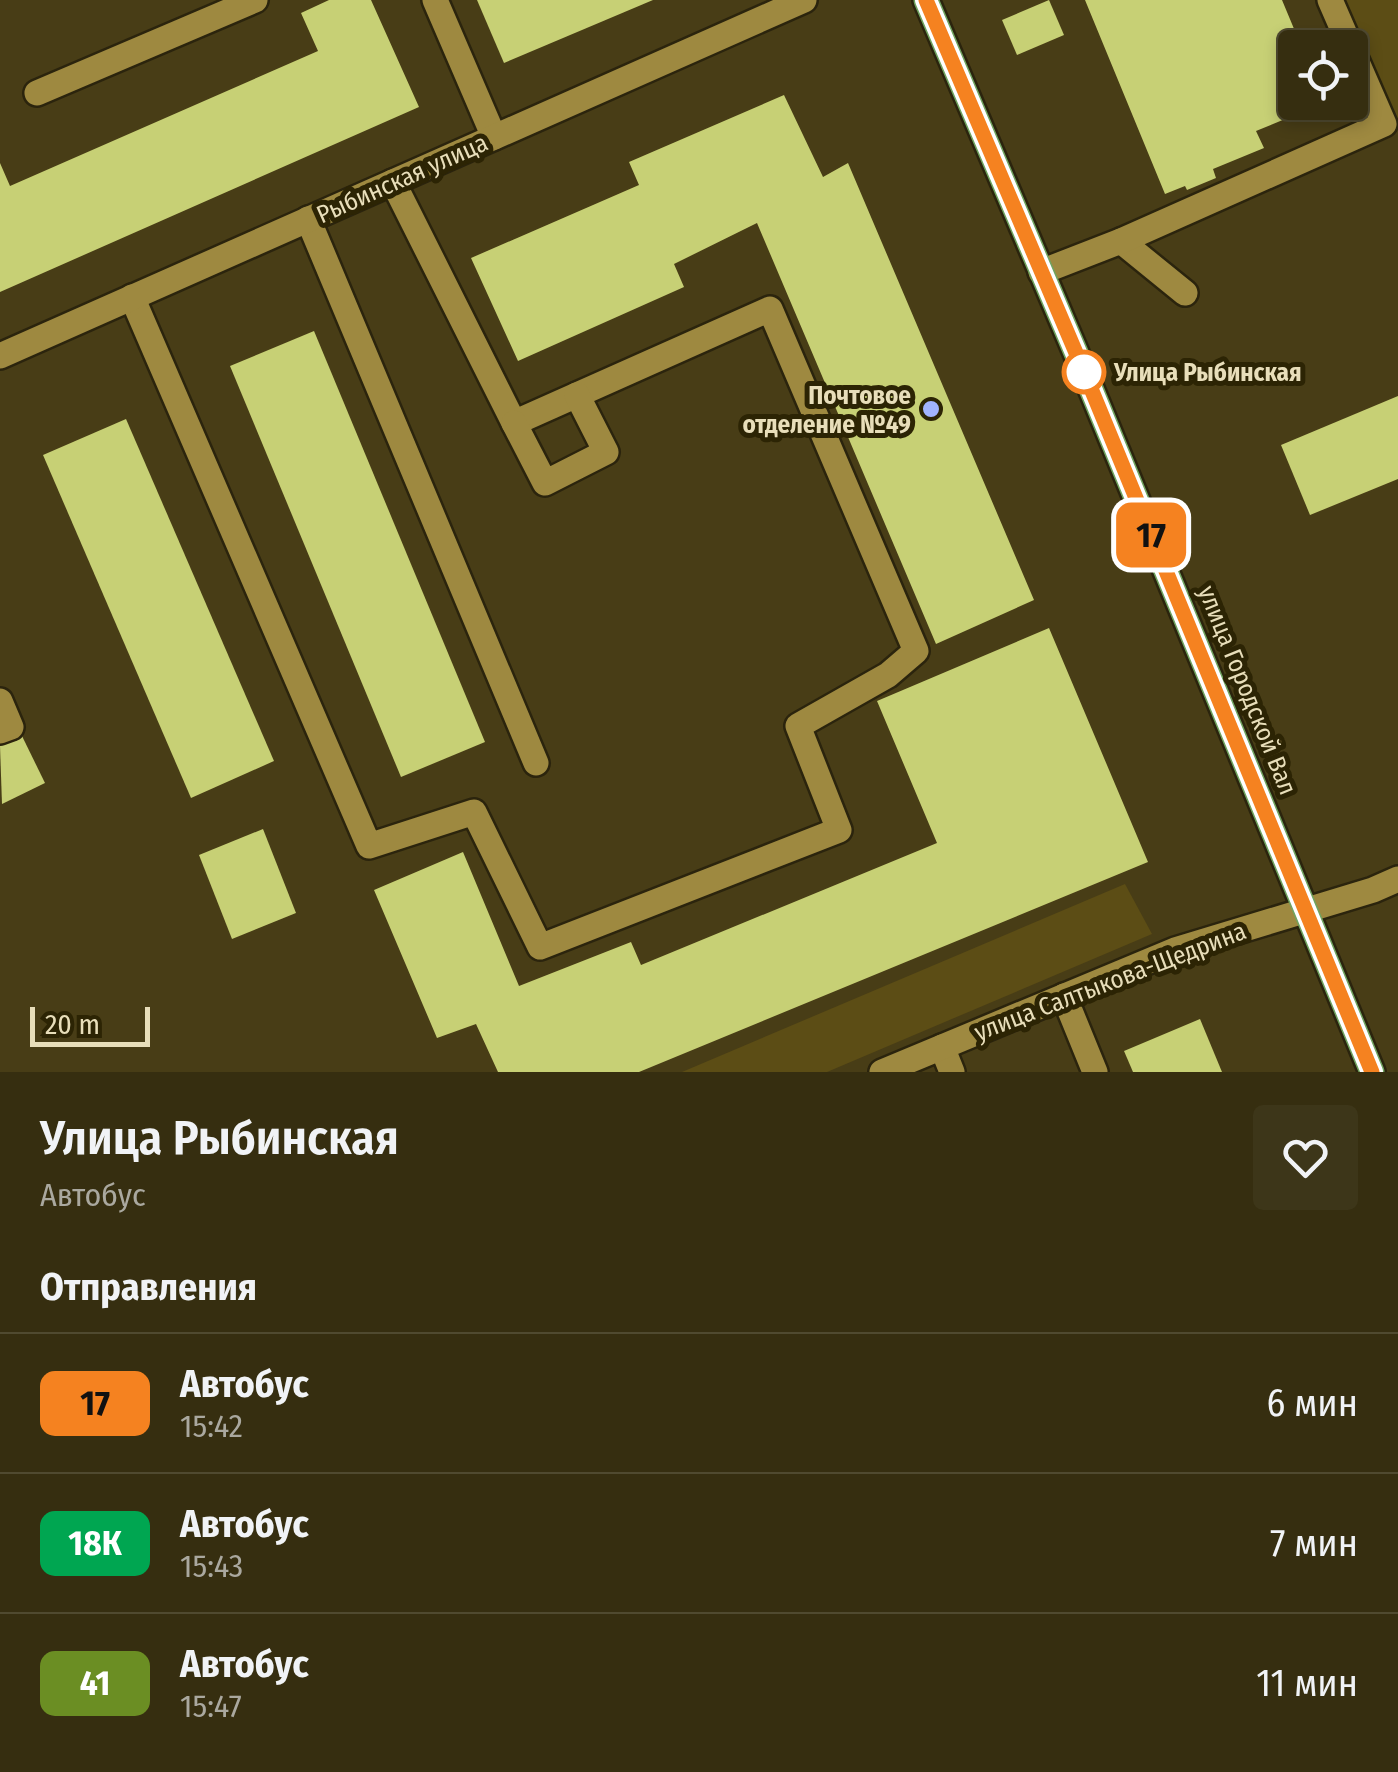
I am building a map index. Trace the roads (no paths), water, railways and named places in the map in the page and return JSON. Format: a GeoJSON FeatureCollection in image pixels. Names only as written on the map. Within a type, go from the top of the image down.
{"type":"FeatureCollection","features":[{"type":"Feature","properties":{"kind":"main road","name":"улица Городской Вал"},"geometry":{"type":"LineString","coordinates":[[926,0],[1372,1072]]}},
{"type":"Feature","properties":{"kind":"street"},"geometry":{"type":"LineString","coordinates":[[38,93],[255,0]]}},
{"type":"Feature","properties":{"kind":"street"},"geometry":{"type":"LineString","coordinates":[[435,0],[494,137]]}},
{"type":"Feature","properties":{"kind":"street","name":"Рыбинская улица"},"geometry":{"type":"LineString","coordinates":[[0,356],[804,0]]}},
{"type":"Feature","properties":{"kind":"street"},"geometry":{"type":"LineString","coordinates":[[1041,272],[1121,241],[1384,124],[1330,0]]}},
{"type":"Feature","properties":{"kind":"street"},"geometry":{"type":"LineString","coordinates":[[394,182],[544,483],[606,452],[577,395]]}},
{"type":"Feature","properties":{"kind":"street"},"geometry":{"type":"LineString","coordinates":[[308,219],[536,763]]}},
{"type":"Feature","properties":{"kind":"street"},"geometry":{"type":"LineString","coordinates":[[1121,241],[1185,293]]}},
{"type":"Feature","properties":{"kind":"street"},"geometry":{"type":"LineString","coordinates":[[132,297],[369,846],[474,812],[540,948],[840,830],[798,726],[888,675],[916,651],[770,309],[514,423]]}},
{"type":"Feature","properties":{"kind":"street"},"geometry":{"type":"LineString","coordinates":[[0,701],[11,726],[0,731]]}},
{"type":"Feature","properties":{"kind":"street","name":"улица Салтыкова-Щедрина"},"geometry":{"type":"LineString","coordinates":[[882,1072],[1194,943],[1373,890],[1398,879]]}},
{"type":"Feature","properties":{"kind":"street"},"geometry":{"type":"LineString","coordinates":[[1064,996],[1095,1072]]}},
{"type":"Feature","properties":{"kind":"street"},"geometry":{"type":"LineString","coordinates":[[942,1047],[952,1072]]}},
{"type":"Feature","properties":{"kind":"place","name":"Улица Рыбинская"},"geometry":{"type":"Point","coordinates":[1084,372]}},
{"type":"Feature","properties":{"kind":"place","name":"Почтовое отделение №49"},"geometry":{"type":"Point","coordinates":[931,409]}}]}
